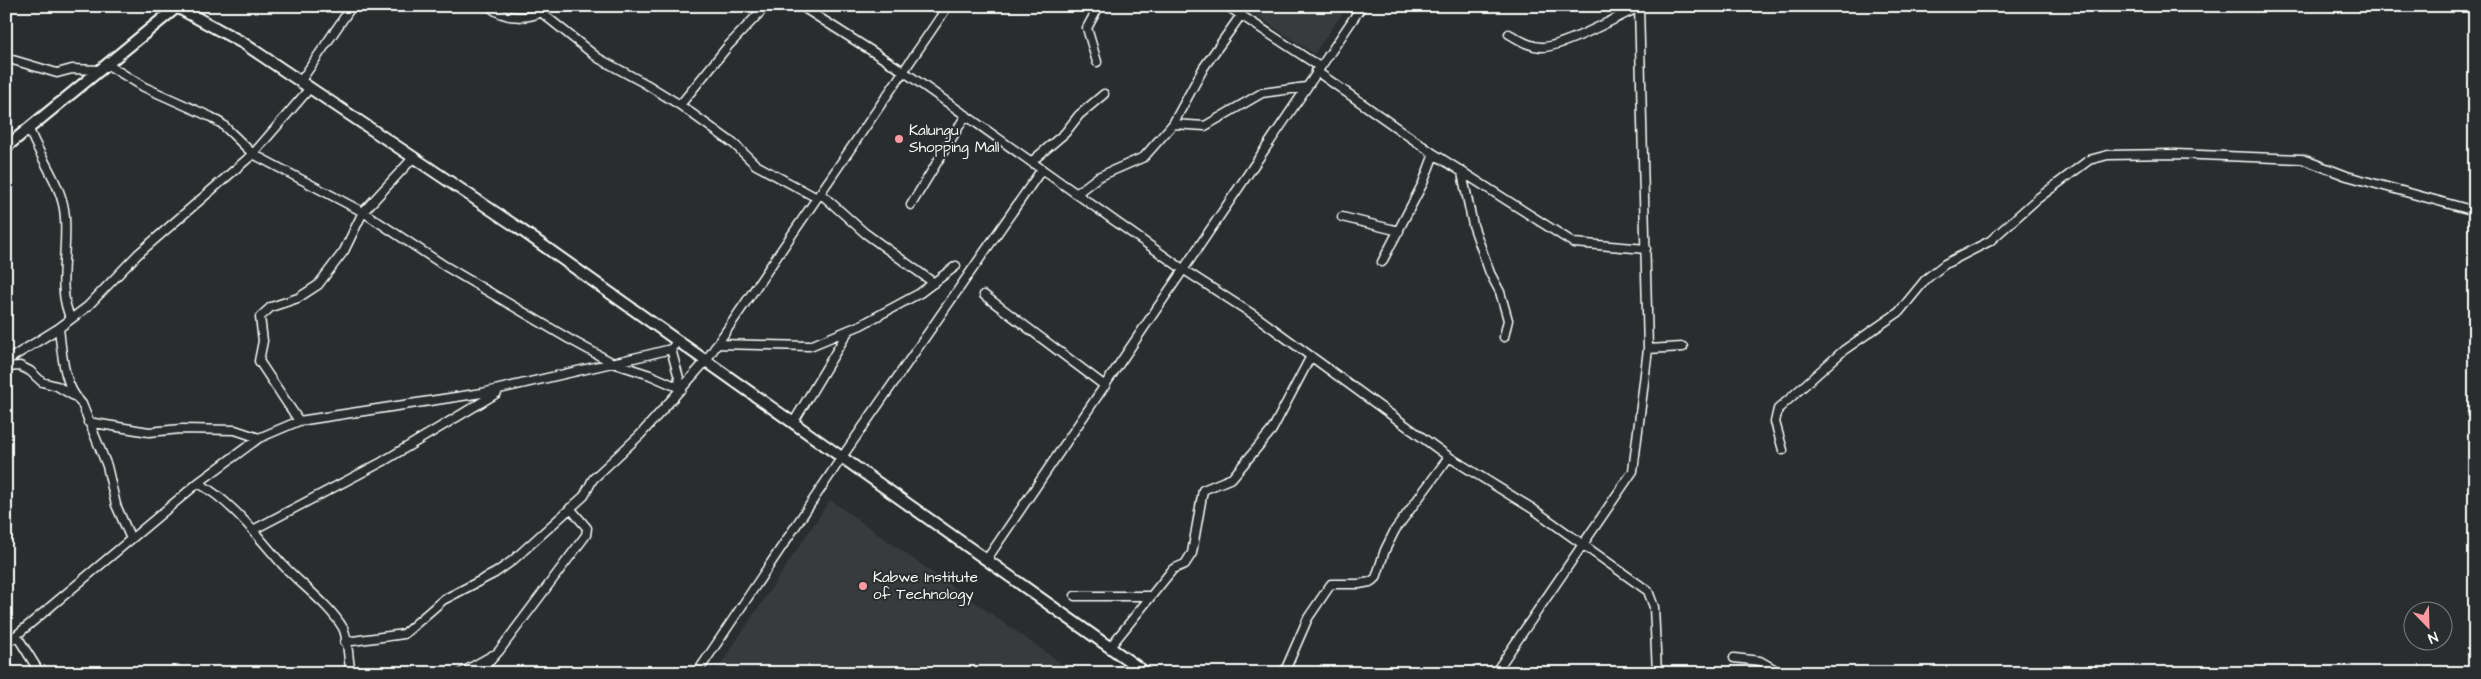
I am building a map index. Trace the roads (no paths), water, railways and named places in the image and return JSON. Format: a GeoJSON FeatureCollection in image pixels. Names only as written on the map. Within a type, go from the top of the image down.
{"type":"FeatureCollection","features":[{"type":"Feature","properties":{"kind":"street"},"geometry":{"type":"LineString","coordinates":[[300,82],[352,6]]}},
{"type":"Feature","properties":{"kind":"street"},"geometry":{"type":"LineString","coordinates":[[489,6],[510,17],[542,13],[548,6]]}},
{"type":"Feature","properties":{"kind":"street"},"geometry":{"type":"LineString","coordinates":[[680,105],[728,46],[766,6]]}},
{"type":"Feature","properties":{"kind":"street"},"geometry":{"type":"LineString","coordinates":[[801,6],[903,71],[1184,270],[1257,316],[1449,458],[1533,509],[1648,591],[1654,607],[1658,673]]}},
{"type":"Feature","properties":{"kind":"street"},"geometry":{"type":"LineString","coordinates":[[345,642],[404,634],[443,600],[494,573],[512,561],[584,496],[593,479],[640,436],[705,362],[948,6]]}},
{"type":"Feature","properties":{"kind":"street"},"geometry":{"type":"LineString","coordinates":[[1098,62],[1087,28],[1099,6]]}},
{"type":"Feature","properties":{"kind":"street"},"geometry":{"type":"LineString","coordinates":[[1227,6],[1318,69],[1434,154],[1574,243],[1646,249]]}},
{"type":"Feature","properties":{"kind":"street"},"geometry":{"type":"LineString","coordinates":[[987,559],[1362,6]]}},
{"type":"Feature","properties":{"kind":"street"},"geometry":{"type":"LineString","coordinates":[[6,147],[105,68],[176,7],[243,42],[414,157],[674,345],[705,362],[842,457],[1146,673]]}},
{"type":"Feature","properties":{"kind":"street"},"geometry":{"type":"LineString","coordinates":[[1494,673],[1633,471],[1648,349],[1639,7],[1562,41],[1543,47],[1526,44],[1509,34]]}},
{"type":"Feature","properties":{"kind":"street"},"geometry":{"type":"LineString","coordinates":[[542,13],[598,58],[680,105],[734,144],[756,165],[819,196],[865,233],[934,282]]}},
{"type":"Feature","properties":{"kind":"street"},"geometry":{"type":"LineString","coordinates":[[1076,194],[1098,177],[1144,157],[1173,124],[1204,66],[1241,15]]}},
{"type":"Feature","properties":{"kind":"street"},"geometry":{"type":"LineString","coordinates":[[6,58],[57,73],[72,69],[105,68],[211,117],[222,124],[253,154],[363,212],[490,294],[613,363],[650,375],[682,389]]}},
{"type":"Feature","properties":{"kind":"street"},"geometry":{"type":"LineString","coordinates":[[1173,124],[1205,126],[1262,93],[1306,87]]}},
{"type":"Feature","properties":{"kind":"street"},"geometry":{"type":"LineString","coordinates":[[6,361],[59,328],[87,307],[138,254],[253,154],[310,88]]}},
{"type":"Feature","properties":{"kind":"street"},"geometry":{"type":"LineString","coordinates":[[1032,162],[1065,133],[1079,115],[1104,94]]}},
{"type":"Feature","properties":{"kind":"street"},"geometry":{"type":"LineString","coordinates":[[911,206],[966,115]]}},
{"type":"Feature","properties":{"kind":"street"},"geometry":{"type":"LineString","coordinates":[[29,129],[64,208],[66,258],[64,296],[65,308],[71,319]]}},
{"type":"Feature","properties":{"kind":"street"},"geometry":{"type":"LineString","coordinates":[[1382,262],[1423,183],[1434,154]]}},
{"type":"Feature","properties":{"kind":"street"},"geometry":{"type":"LineString","coordinates":[[1783,450],[1775,422],[1778,409],[1844,350],[1899,312],[1932,274],[1945,264],[1990,241],[2037,199],[2089,160],[2118,155],[2302,158],[2347,176],[2475,211]]}},
{"type":"Feature","properties":{"kind":"street"},"geometry":{"type":"LineString","coordinates":[[299,421],[259,362],[263,341],[260,317],[272,308],[298,298],[318,285],[344,251],[363,212],[414,157]]}},
{"type":"Feature","properties":{"kind":"street"},"geometry":{"type":"LineString","coordinates":[[697,673],[842,457],[1042,170]]}},
{"type":"Feature","properties":{"kind":"street"},"geometry":{"type":"LineString","coordinates":[[1462,173],[1473,225],[1490,273],[1500,292],[1508,320],[1504,337]]}},
{"type":"Feature","properties":{"kind":"street"},"geometry":{"type":"LineString","coordinates":[[1342,217],[1399,231]]}},
{"type":"Feature","properties":{"kind":"street"},"geometry":{"type":"LineString","coordinates":[[718,344],[810,346],[849,330],[920,293],[956,266]]}},
{"type":"Feature","properties":{"kind":"street"},"geometry":{"type":"LineString","coordinates":[[984,295],[1105,386]]}},
{"type":"Feature","properties":{"kind":"street"},"geometry":{"type":"LineString","coordinates":[[59,328],[65,373],[74,396]]}},
{"type":"Feature","properties":{"kind":"street"},"geometry":{"type":"LineString","coordinates":[[793,423],[849,330]]}},
{"type":"Feature","properties":{"kind":"street"},"geometry":{"type":"LineString","coordinates":[[6,644],[198,483],[259,438],[299,421],[429,403],[506,388],[613,363],[674,345]]}},
{"type":"Feature","properties":{"kind":"street"},"geometry":{"type":"LineString","coordinates":[[674,345],[682,389]]}},
{"type":"Feature","properties":{"kind":"street"},"geometry":{"type":"LineString","coordinates":[[1648,349],[1683,347]]}},
{"type":"Feature","properties":{"kind":"street"},"geometry":{"type":"LineString","coordinates":[[1110,647],[1173,569],[1185,564],[1192,553],[1203,490],[1232,478],[1272,430],[1311,356]]}},
{"type":"Feature","properties":{"kind":"street"},"geometry":{"type":"LineString","coordinates":[[6,367],[20,366],[30,371],[42,382],[58,386],[74,396],[82,404],[107,466],[116,505],[131,538]]}},
{"type":"Feature","properties":{"kind":"street"},"geometry":{"type":"LineString","coordinates":[[253,530],[373,467],[506,388]]}},
{"type":"Feature","properties":{"kind":"street"},"geometry":{"type":"LineString","coordinates":[[88,422],[150,432],[235,430],[259,438]]}},
{"type":"Feature","properties":{"kind":"street"},"geometry":{"type":"LineString","coordinates":[[1284,673],[1308,618],[1331,584],[1358,584],[1370,582],[1376,578],[1385,550],[1395,530],[1449,458]]}},
{"type":"Feature","properties":{"kind":"street"},"geometry":{"type":"LineString","coordinates":[[198,483],[215,492],[253,530],[283,565],[332,613],[344,630],[351,673]]}},
{"type":"Feature","properties":{"kind":"street"},"geometry":{"type":"LineString","coordinates":[[479,673],[499,651],[586,535],[586,528],[570,508]]}},
{"type":"Feature","properties":{"kind":"street"},"geometry":{"type":"LineString","coordinates":[[1075,596],[1151,596]]}},
{"type":"Feature","properties":{"kind":"street"},"geometry":{"type":"LineString","coordinates":[[16,636],[40,673]]}},
{"type":"Feature","properties":{"kind":"street"},"geometry":{"type":"LineString","coordinates":[[461,673],[499,651]]}},
{"type":"Feature","properties":{"kind":"street"},"geometry":{"type":"LineString","coordinates":[[1734,658],[1760,661],[1781,673]]}},
{"type":"Feature","properties":{"kind":"place","name":"Kalungu Shopping Mall"},"geometry":{"type":"Point","coordinates":[899,139]}},
{"type":"Feature","properties":{"kind":"place","name":"Kabwe Institute of Technology"},"geometry":{"type":"Point","coordinates":[863,586]}}]}
